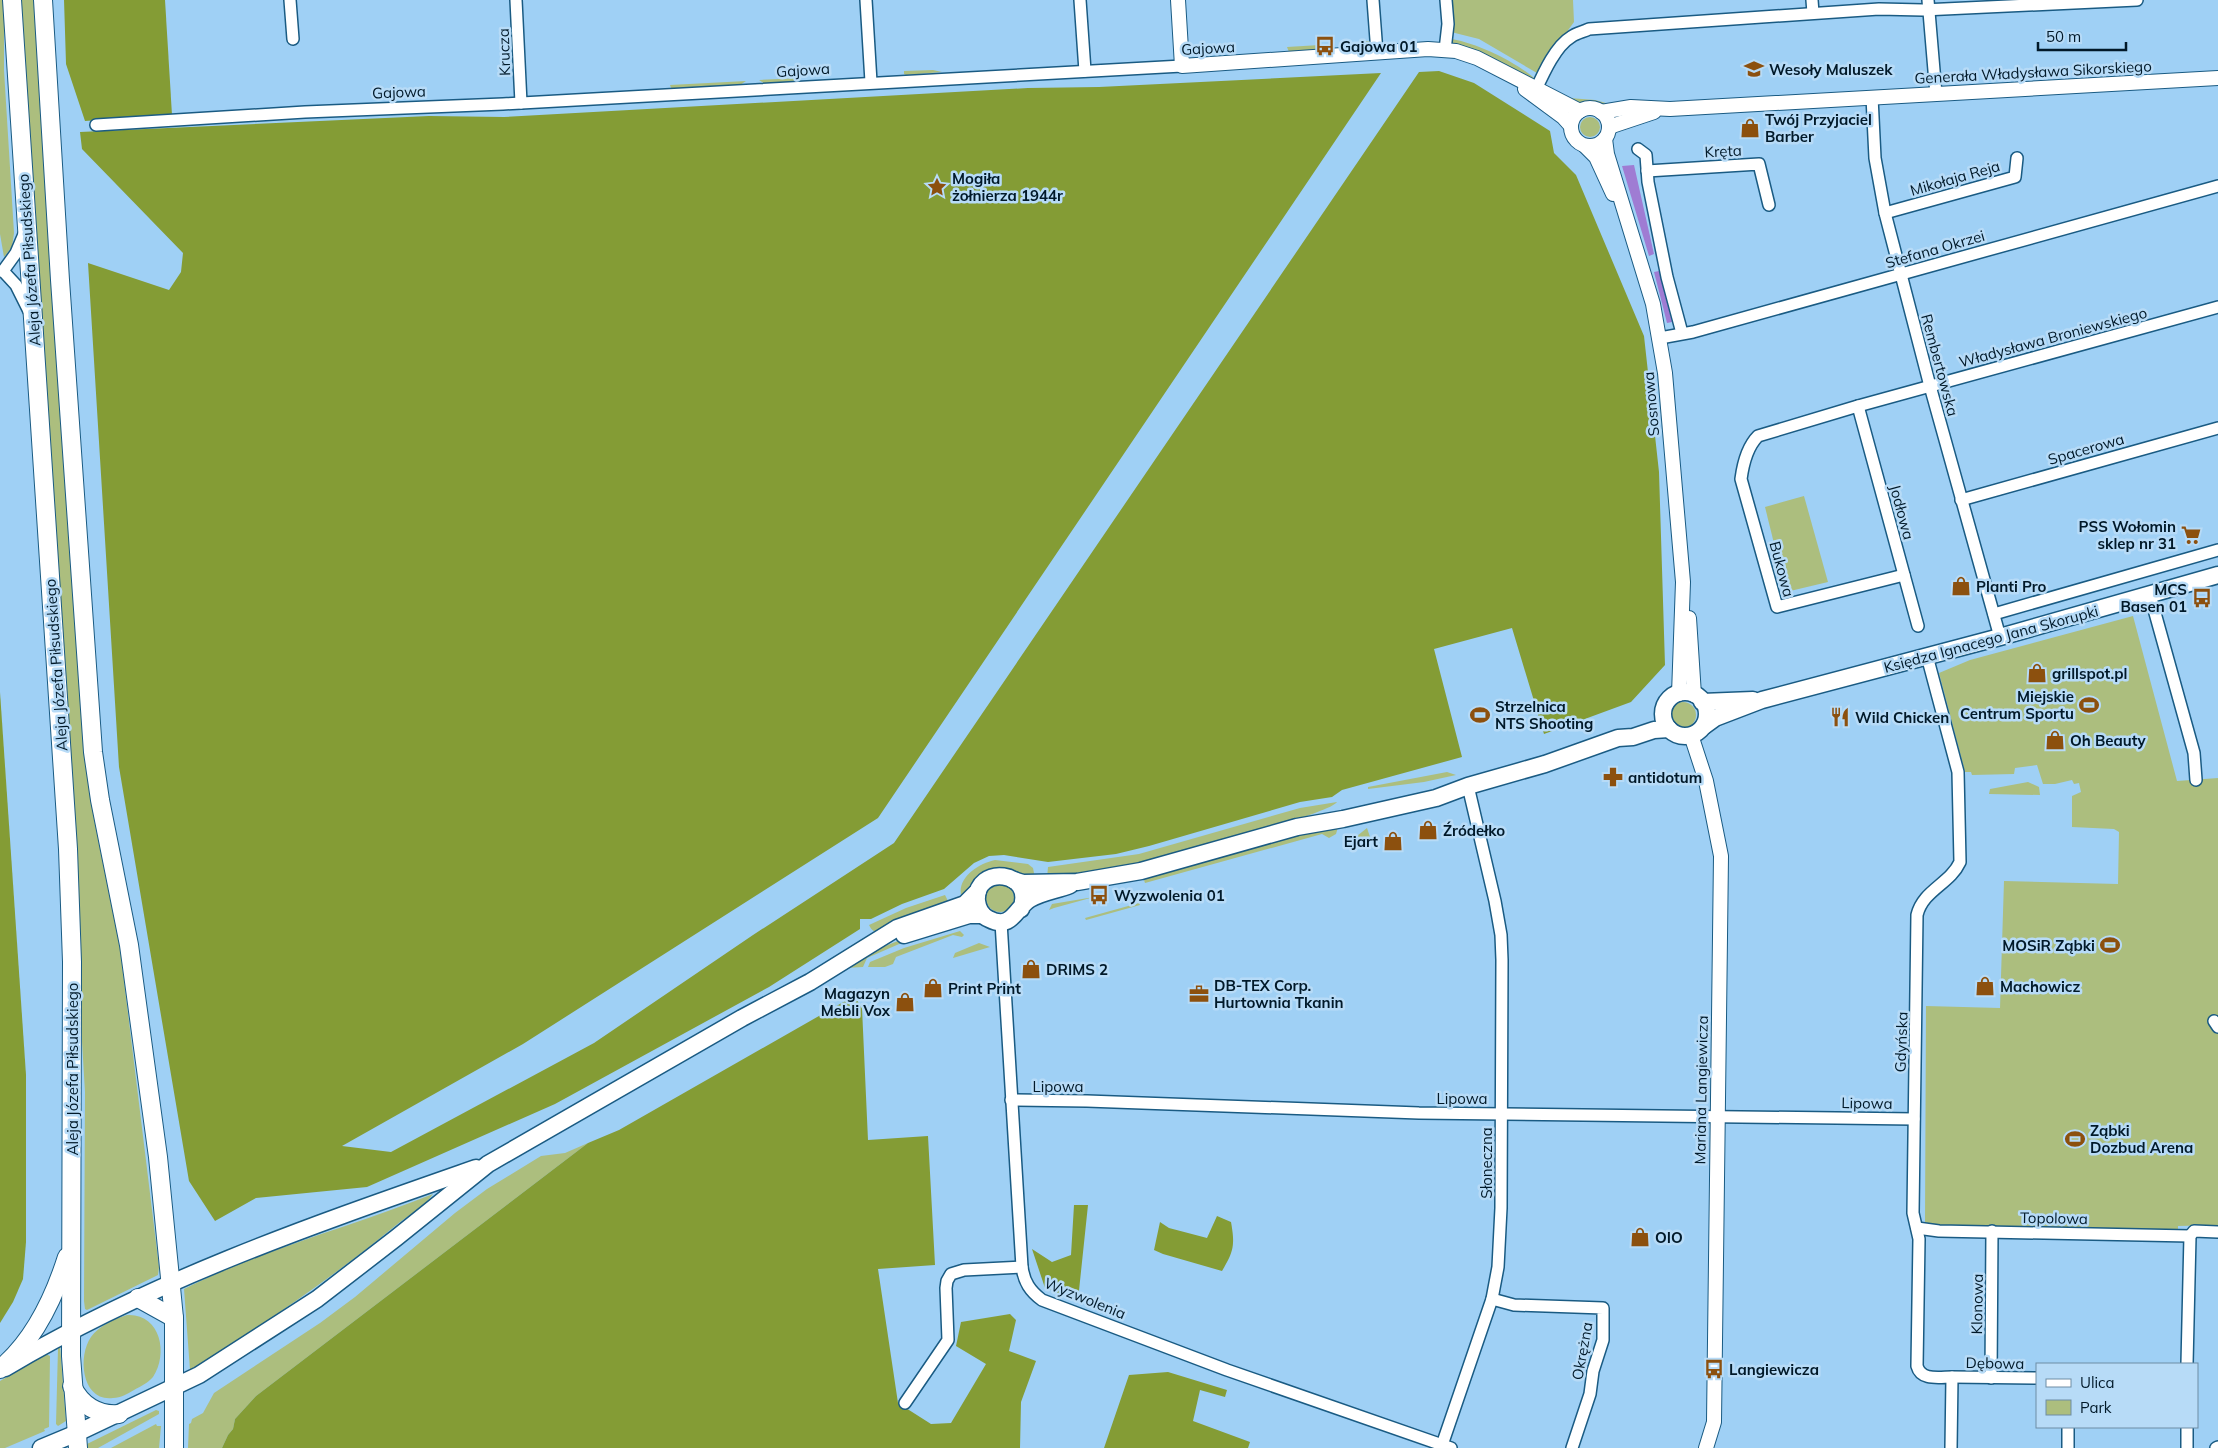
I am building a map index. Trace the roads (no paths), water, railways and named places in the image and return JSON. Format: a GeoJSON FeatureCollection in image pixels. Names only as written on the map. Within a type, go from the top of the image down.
{"type":"FeatureCollection","features":[{"type":"Feature","properties":{"kind":"main road","name":"Aleja Józefa Piłsudskiego"},"geometry":{"type":"LineString","coordinates":[[12,0],[68,849],[72,962],[71,1330]]}},
{"type":"Feature","properties":{"kind":"main road","name":"Aleja Józefa Piłsudskiego"},"geometry":{"type":"LineString","coordinates":[[43,0],[60,280],[93,752],[100,800],[130,945],[158,1157],[174,1318]]}},
{"type":"Feature","properties":{"kind":"main road","name":"Księdza Ignacego Jana Skorupki"},"geometry":{"type":"LineString","coordinates":[[1697,731],[1715,718],[1762,700],[2000,637],[2218,575]]}},
{"type":"Feature","properties":{"kind":"main road"},"geometry":{"type":"LineString","coordinates":[[978,891],[977,903],[983,915],[990,920],[1001,922],[1014,917],[1031,898],[1077,882],[1151,868],[1297,827],[1329,813],[1355,806],[1434,788],[1468,786],[1545,764],[1618,738],[1628,730],[1651,719],[1665,707],[1672,697],[1692,697],[1707,713],[1697,731],[1677,735],[1669,729],[1664,719],[1665,707]]}},
{"type":"Feature","properties":{"kind":"main road","name":"Księdza Ignacego Jana Skorupki"},"geometry":{"type":"LineString","coordinates":[[1692,697],[1762,700]]}},
{"type":"Feature","properties":{"kind":"main road"},"geometry":{"type":"LineString","coordinates":[[1618,738],[1633,738],[1654,730],[1669,729]]}},
{"type":"Feature","properties":{"kind":"main road"},"geometry":{"type":"LineString","coordinates":[[41,1448],[78,1441],[119,1414],[199,1375],[317,1299],[488,1164],[726,1027],[810,982],[835,964],[873,944],[889,932],[908,923],[965,904],[984,882],[993,877],[1003,876],[1023,883],[1077,882]]}},
{"type":"Feature","properties":{"kind":"main road"},"geometry":{"type":"LineString","coordinates":[[1013,880],[1022,892],[1021,909]]}},
{"type":"Feature","properties":{"kind":"main road"},"geometry":{"type":"LineString","coordinates":[[873,944],[968,915],[983,915]]}},
{"type":"Feature","properties":{"kind":"main road"},"geometry":{"type":"LineString","coordinates":[[0,1370],[71,1330],[229,1257],[488,1164]]}},
{"type":"Feature","properties":{"kind":"main road"},"geometry":{"type":"LineString","coordinates":[[0,1370],[22,1345],[49,1304],[67,1255],[71,1232]]}},
{"type":"Feature","properties":{"kind":"main road"},"geometry":{"type":"LineString","coordinates":[[138,1298],[174,1318],[174,1448]]}},
{"type":"Feature","properties":{"kind":"main road"},"geometry":{"type":"LineString","coordinates":[[71,1330],[72,1386],[78,1441]]}},
{"type":"Feature","properties":{"kind":"main road"},"geometry":{"type":"LineString","coordinates":[[72,1386],[79,1398],[89,1407],[102,1413],[119,1414]]}},
{"type":"Feature","properties":{"kind":"street"},"geometry":{"type":"LineString","coordinates":[[290,0],[293,39]]}},
{"type":"Feature","properties":{"kind":"street","name":"Krucza"},"geometry":{"type":"LineString","coordinates":[[516,0],[521,103]]}},
{"type":"Feature","properties":{"kind":"street"},"geometry":{"type":"LineString","coordinates":[[866,0],[871,82]]}},
{"type":"Feature","properties":{"kind":"street"},"geometry":{"type":"LineString","coordinates":[[1080,0],[1085,71]]}},
{"type":"Feature","properties":{"kind":"street"},"geometry":{"type":"LineString","coordinates":[[1178,0],[1182,66]]}},
{"type":"Feature","properties":{"kind":"street"},"geometry":{"type":"LineString","coordinates":[[1373,0],[1377,53]]}},
{"type":"Feature","properties":{"kind":"street"},"geometry":{"type":"LineString","coordinates":[[1445,50],[1448,24],[1446,0]]}},
{"type":"Feature","properties":{"kind":"street"},"geometry":{"type":"LineString","coordinates":[[1812,0],[1813,13]]}},
{"type":"Feature","properties":{"kind":"street"},"geometry":{"type":"LineString","coordinates":[[1535,92],[1563,44],[1569,38],[1589,29],[1929,5],[2137,0]]}},
{"type":"Feature","properties":{"kind":"street"},"geometry":{"type":"LineString","coordinates":[[1929,5],[1936,94]]}},
{"type":"Feature","properties":{"kind":"street","name":"Gajowa"},"geometry":{"type":"LineString","coordinates":[[96,125],[305,112],[521,103],[1182,66],[1428,49],[1445,50],[1477,58],[1535,92],[1580,111]]}},
{"type":"Feature","properties":{"kind":"street","name":"Generała Władysława Sikorskiego"},"geometry":{"type":"LineString","coordinates":[[1601,112],[1631,107],[1670,109],[2218,78]]}},
{"type":"Feature","properties":{"kind":"street","name":"Gajowa"},"geometry":{"type":"LineString","coordinates":[[1535,92],[1571,126]]}},
{"type":"Feature","properties":{"kind":"street","name":"Rembertowska"},"geometry":{"type":"LineString","coordinates":[[1872,98],[1876,158],[1885,214],[1930,386],[2000,637]]}},
{"type":"Feature","properties":{"kind":"street"},"geometry":{"type":"LineString","coordinates":[[1588,108],[1601,112],[1607,118],[1607,133],[1594,146],[1585,146],[1574,138],[1571,126],[1574,117],[1580,111],[1588,108]]}},
{"type":"Feature","properties":{"kind":"street","name":"Generała Władysława Sikorskiego"},"geometry":{"type":"LineString","coordinates":[[1607,133],[1636,117],[1670,109]]}},
{"type":"Feature","properties":{"kind":"street","name":"Sosnowa"},"geometry":{"type":"LineString","coordinates":[[1607,133],[1607,154],[1644,269],[1660,338],[1665,373],[1683,582],[1688,607],[1692,697]]}},
{"type":"Feature","properties":{"kind":"street","name":"Sosnowa"},"geometry":{"type":"LineString","coordinates":[[1585,146],[1596,157],[1629,226]]}},
{"type":"Feature","properties":{"kind":"street"},"geometry":{"type":"LineString","coordinates":[[1638,149],[1646,155],[1647,171],[1667,277],[1682,332]]}},
{"type":"Feature","properties":{"kind":"street","name":"Mikołaja Reja"},"geometry":{"type":"LineString","coordinates":[[1885,214],[2015,177],[2016,158]]}},
{"type":"Feature","properties":{"kind":"street","name":"Kręta"},"geometry":{"type":"LineString","coordinates":[[1647,171],[1759,164],[1770,205]]}},
{"type":"Feature","properties":{"kind":"street","name":"Stefana Okrzei"},"geometry":{"type":"LineString","coordinates":[[1660,338],[1682,332],[1693,332],[2218,186]]}},
{"type":"Feature","properties":{"kind":"street"},"geometry":{"type":"LineString","coordinates":[[27,226],[16,253],[2,271],[16,285],[33,318]]}},
{"type":"Feature","properties":{"kind":"street","name":"Władysława Broniewskiego"},"geometry":{"type":"LineString","coordinates":[[1742,469],[1751,446],[1758,436],[1858,406],[2218,307]]}},
{"type":"Feature","properties":{"kind":"street","name":"Jodłowa"},"geometry":{"type":"LineString","coordinates":[[1858,406],[1918,626]]}},
{"type":"Feature","properties":{"kind":"street","name":"Spacerowa"},"geometry":{"type":"LineString","coordinates":[[1961,500],[2218,428]]}},
{"type":"Feature","properties":{"kind":"street","name":"Bukowa"},"geometry":{"type":"LineString","coordinates":[[1742,469],[1741,479],[1777,607],[1904,575]]}},
{"type":"Feature","properties":{"kind":"street","name":"Księdza Ignacego Jana Skorupki"},"geometry":{"type":"LineString","coordinates":[[1994,614],[2218,550]]}},
{"type":"Feature","properties":{"kind":"street"},"geometry":{"type":"LineString","coordinates":[[2150,594],[2194,753],[2196,780]]}},
{"type":"Feature","properties":{"kind":"street","name":"Gdyńska"},"geometry":{"type":"LineString","coordinates":[[1927,656],[1958,772],[1960,862],[1955,870],[1925,897],[1917,915],[1918,992],[1913,1212],[1917,1228],[1917,1366],[1918,1371],[1925,1376],[1952,1377]]}},
{"type":"Feature","properties":{"kind":"street","name":"Mariana Langiewicza"},"geometry":{"type":"LineString","coordinates":[[1697,731],[1721,856],[1714,1422],[1706,1448]]}},
{"type":"Feature","properties":{"kind":"street","name":"Słoneczna"},"geometry":{"type":"LineString","coordinates":[[1447,1446],[1492,1299],[1498,1267],[1500,1217],[1501,935],[1468,786]]}},
{"type":"Feature","properties":{"kind":"street","name":"Wyzwolenia"},"geometry":{"type":"LineString","coordinates":[[1001,922],[1022,1267],[1027,1286],[1042,1300],[1227,1370],[1447,1446]]}},
{"type":"Feature","properties":{"kind":"street","name":"Lipowa"},"geometry":{"type":"LineString","coordinates":[[1011,1100],[1419,1113],[1914,1119]]}},
{"type":"Feature","properties":{"kind":"street","name":"Topolowa"},"geometry":{"type":"LineString","coordinates":[[1917,1228],[1939,1231],[2190,1236],[2194,1232],[2218,1232]]}},
{"type":"Feature","properties":{"kind":"street","name":"Klonowa"},"geometry":{"type":"LineString","coordinates":[[1991,1378],[1992,1231]]}},
{"type":"Feature","properties":{"kind":"street"},"geometry":{"type":"LineString","coordinates":[[2187,1363],[2190,1236]]}},
{"type":"Feature","properties":{"kind":"street"},"geometry":{"type":"LineString","coordinates":[[905,1402],[948,1340],[946,1288],[951,1274],[964,1270],[1022,1267]]}},
{"type":"Feature","properties":{"kind":"street","name":"Okrężna"},"geometry":{"type":"LineString","coordinates":[[1492,1299],[1514,1305],[1603,1308],[1602,1340],[1593,1371],[1590,1394],[1572,1448]]}},
{"type":"Feature","properties":{"kind":"street"},"geometry":{"type":"LineString","coordinates":[[1951,1448],[1952,1377]]}},
{"type":"Feature","properties":{"kind":"street","name":"Dębowa"},"geometry":{"type":"LineString","coordinates":[[1952,1377],[2036,1378]]}},
{"type":"Feature","properties":{"kind":"street"},"geometry":{"type":"LineString","coordinates":[[2068,1428],[2068,1448]]}},
{"type":"Feature","properties":{"kind":"street"},"geometry":{"type":"LineString","coordinates":[[2187,1428],[2187,1448]]}},
{"type":"Feature","properties":{"kind":"place","name":"Gajowa 01"},"geometry":{"type":"Point","coordinates":[1325,46]}},
{"type":"Feature","properties":{"kind":"place","name":"Wesoły Maluszek"},"geometry":{"type":"Point","coordinates":[1754,69]}},
{"type":"Feature","properties":{"kind":"place","name":"Twój Przyjaciel Barber"},"geometry":{"type":"Point","coordinates":[1750,128]}},
{"type":"Feature","properties":{"kind":"place","name":"Mogiła żołnierza 1944r"},"geometry":{"type":"Point","coordinates":[937,187]}},
{"type":"Feature","properties":{"kind":"place","name":"PSS Wołomin sklep nr 31"},"geometry":{"type":"Point","coordinates":[2191,535]}},
{"type":"Feature","properties":{"kind":"place","name":"Planti Pro"},"geometry":{"type":"Point","coordinates":[1961,586]}},
{"type":"Feature","properties":{"kind":"place","name":"MCS Basen 01"},"geometry":{"type":"Point","coordinates":[2202,598]}},
{"type":"Feature","properties":{"kind":"place","name":"grillspot.pl"},"geometry":{"type":"Point","coordinates":[2037,673]}},
{"type":"Feature","properties":{"kind":"place","name":"Miejskie Centrum Sportu"},"geometry":{"type":"Point","coordinates":[2089,705]}},
{"type":"Feature","properties":{"kind":"place","name":"Strzelnica NTS Shooting"},"geometry":{"type":"Point","coordinates":[1480,715]}},
{"type":"Feature","properties":{"kind":"place","name":"Wild Chicken"},"geometry":{"type":"Point","coordinates":[1840,717]}},
{"type":"Feature","properties":{"kind":"place","name":"Oh Beauty"},"geometry":{"type":"Point","coordinates":[2055,740]}},
{"type":"Feature","properties":{"kind":"place","name":"antidotum"},"geometry":{"type":"Point","coordinates":[1613,777]}},
{"type":"Feature","properties":{"kind":"place","name":"Źródełko"},"geometry":{"type":"Point","coordinates":[1428,830]}},
{"type":"Feature","properties":{"kind":"place","name":"Ejart"},"geometry":{"type":"Point","coordinates":[1393,841]}},
{"type":"Feature","properties":{"kind":"place","name":"Wyzwolenia 01"},"geometry":{"type":"Point","coordinates":[1099,895]}},
{"type":"Feature","properties":{"kind":"place","name":"MOSiR Ząbki"},"geometry":{"type":"Point","coordinates":[2110,945]}},
{"type":"Feature","properties":{"kind":"place","name":"DRIMS 2"},"geometry":{"type":"Point","coordinates":[1031,969]}},
{"type":"Feature","properties":{"kind":"place","name":"Machowicz"},"geometry":{"type":"Point","coordinates":[1985,986]}},
{"type":"Feature","properties":{"kind":"place","name":"Print Print"},"geometry":{"type":"Point","coordinates":[933,988]}},
{"type":"Feature","properties":{"kind":"place","name":"DB-TEX Corp. Hurtownia Tkanin"},"geometry":{"type":"Point","coordinates":[1199,994]}},
{"type":"Feature","properties":{"kind":"place","name":"Magazyn Mebli Vox"},"geometry":{"type":"Point","coordinates":[905,1002]}},
{"type":"Feature","properties":{"kind":"place","name":"Ząbki Dozbud Arena"},"geometry":{"type":"Point","coordinates":[2075,1139]}},
{"type":"Feature","properties":{"kind":"place","name":"OIO"},"geometry":{"type":"Point","coordinates":[1640,1237]}},
{"type":"Feature","properties":{"kind":"place","name":"Langiewicza"},"geometry":{"type":"Point","coordinates":[1714,1369]}}]}
